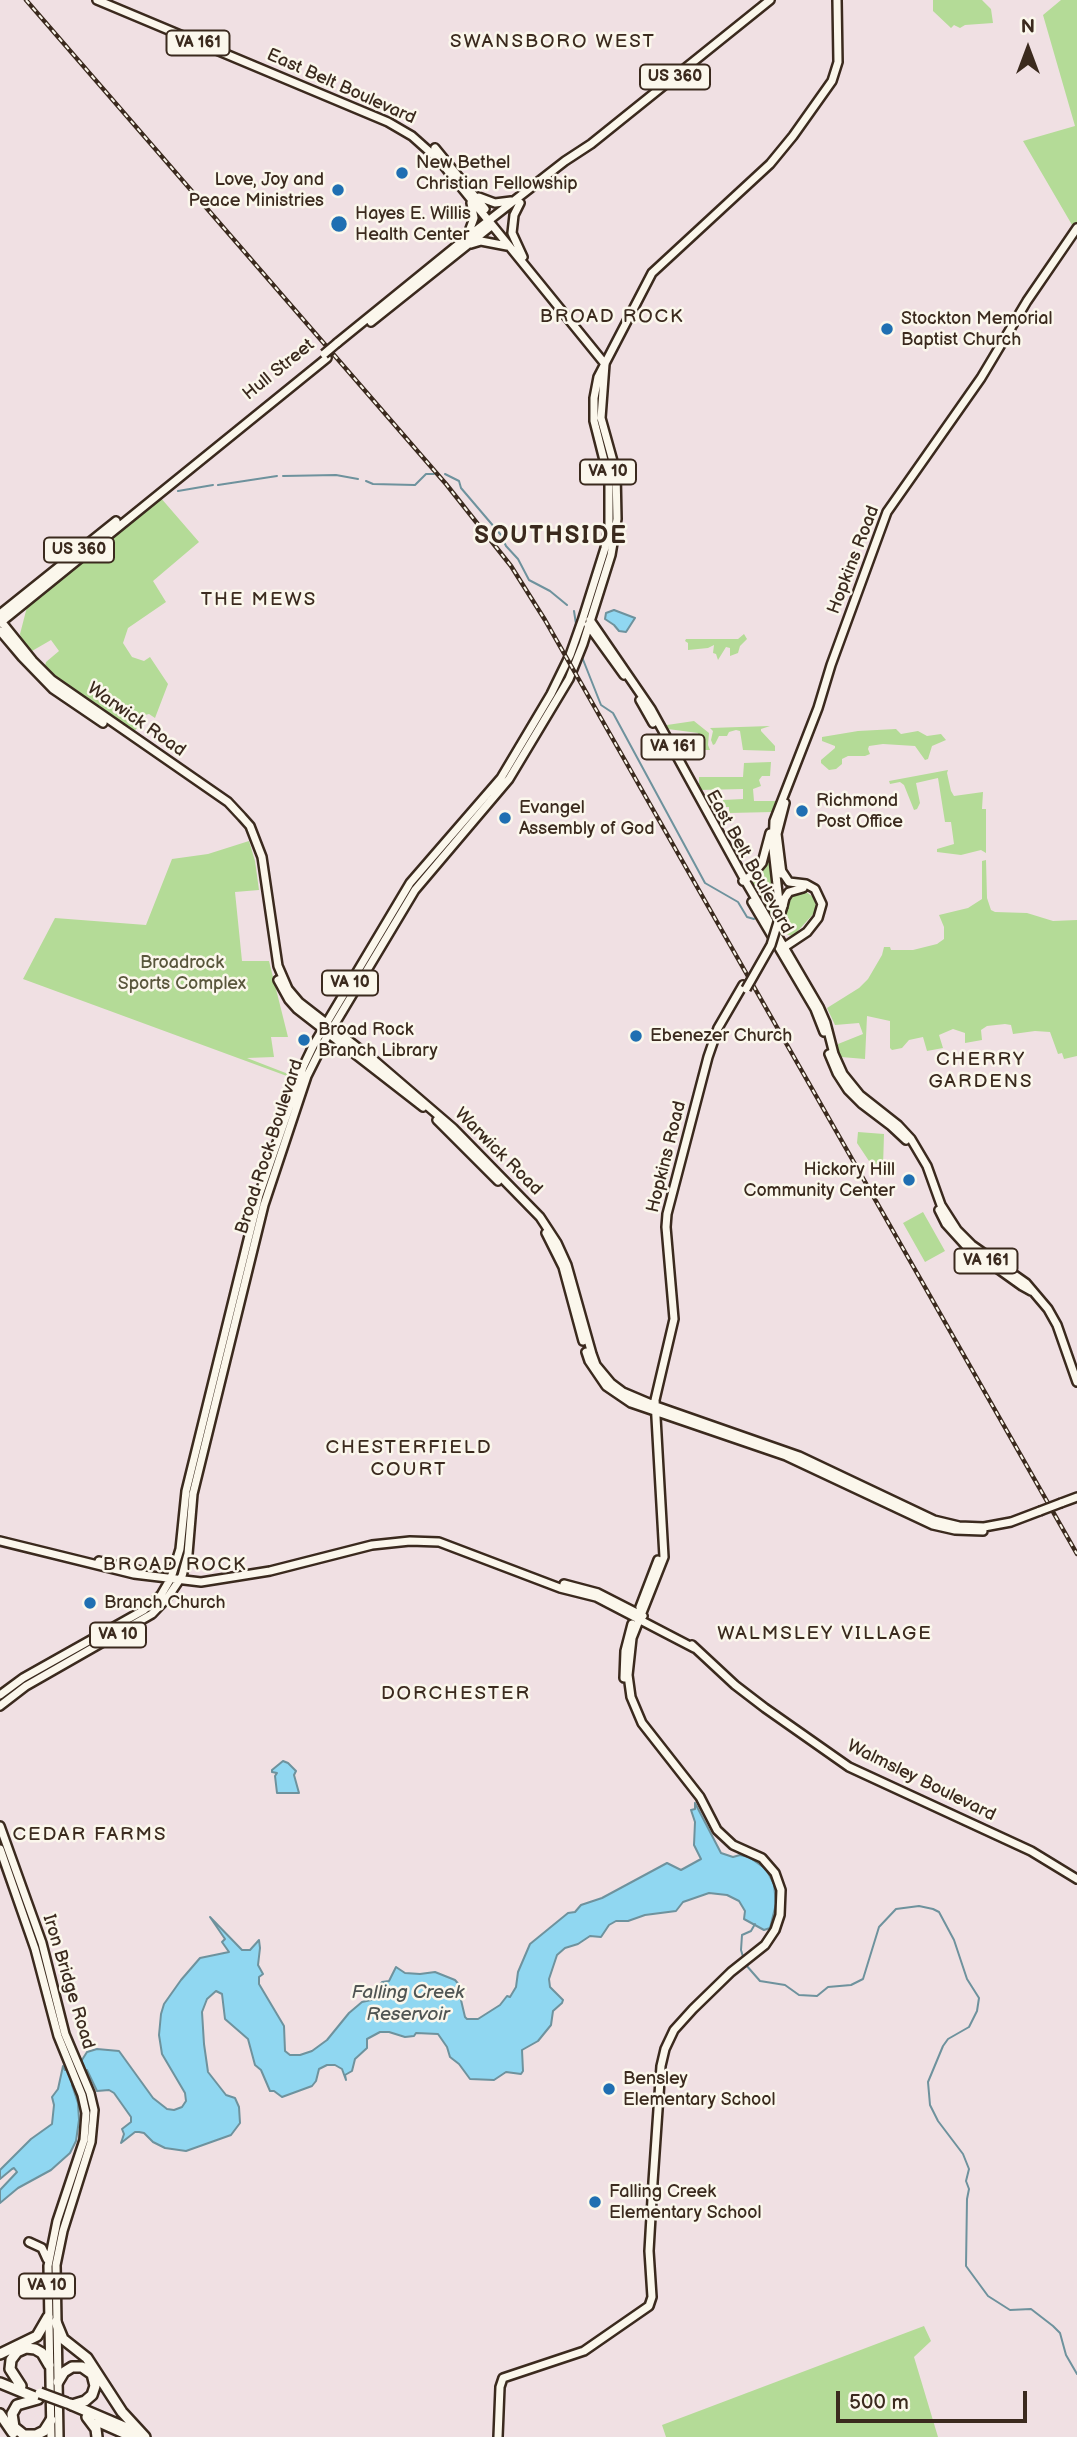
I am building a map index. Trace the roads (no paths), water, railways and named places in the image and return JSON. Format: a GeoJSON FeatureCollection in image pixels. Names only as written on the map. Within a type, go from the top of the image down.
{"type":"FeatureCollection","features":[{"type":"Feature","properties":{"kind":"highway"},"geometry":{"type":"LineString","coordinates":[[0,2354],[37,2336],[52,2320],[63,2339],[85,2356],[122,2413],[146,2437]]}},
{"type":"Feature","properties":{"kind":"highway"},"geometry":{"type":"LineString","coordinates":[[21,2385],[13,2375],[10,2365],[19,2350],[35,2349],[42,2353],[49,2365]]}},
{"type":"Feature","properties":{"kind":"highway"},"geometry":{"type":"LineString","coordinates":[[58,2382],[65,2371],[72,2367],[82,2367],[92,2374],[95,2382],[93,2393],[88,2399],[69,2406]]}},
{"type":"Feature","properties":{"kind":"highway"},"geometry":{"type":"LineString","coordinates":[[0,2376],[39,2397]]}},
{"type":"Feature","properties":{"kind":"highway"},"geometry":{"type":"LineString","coordinates":[[0,2383],[116,2422],[146,2437]]}},
{"type":"Feature","properties":{"kind":"highway"},"geometry":{"type":"LineString","coordinates":[[39,2397],[23,2402],[15,2408],[12,2417],[14,2427],[24,2435],[36,2435],[44,2431],[51,2420]]}},
{"type":"Feature","properties":{"kind":"highway"},"geometry":{"type":"LineString","coordinates":[[69,2406],[133,2437]]}},
{"type":"Feature","properties":{"kind":"highway"},"geometry":{"type":"LineString","coordinates":[[0,2414],[17,2437]]}},
{"type":"Feature","properties":{"kind":"highway"},"geometry":{"type":"LineString","coordinates":[[87,2417],[95,2427],[97,2437]]}},
{"type":"Feature","properties":{"kind":"main road","name":"East Belt Boulevard"},"geometry":{"type":"LineString","coordinates":[[97,0],[397,127],[430,150],[523,257],[606,362]]}},
{"type":"Feature","properties":{"kind":"main road","name":"East Belt Boulevard"},"geometry":{"type":"LineString","coordinates":[[107,0],[399,123],[437,150],[510,248],[606,362]]}},
{"type":"Feature","properties":{"kind":"main road","name":"Hull Street"},"geometry":{"type":"LineString","coordinates":[[338,345],[426,278],[438,261],[523,198],[565,161],[770,0]]}},
{"type":"Feature","properties":{"kind":"main road","name":"VA 10"},"geometry":{"type":"LineString","coordinates":[[606,362],[643,286],[653,272],[770,164],[832,81],[838,62],[837,0]]}},
{"type":"Feature","properties":{"kind":"main road","name":"Hull Street"},"geometry":{"type":"LineString","coordinates":[[551,175],[573,161],[579,152]]}},
{"type":"Feature","properties":{"kind":"main road"},"geometry":{"type":"LineString","coordinates":[[467,187],[483,200],[492,202],[523,198]]}},
{"type":"Feature","properties":{"kind":"main road"},"geometry":{"type":"LineString","coordinates":[[464,243],[474,218],[474,209],[468,196]]}},
{"type":"Feature","properties":{"kind":"main road"},"geometry":{"type":"LineString","coordinates":[[523,198],[514,213],[512,231],[514,242],[523,257]]}},
{"type":"Feature","properties":{"kind":"main road","name":"Hopkins Road"},"geometry":{"type":"LineString","coordinates":[[498,2437],[500,2387],[503,2378],[584,2351],[649,2306],[652,2297],[650,2228],[663,2056],[681,2021],[765,1945],[775,1930],[781,1906],[781,1887],[775,1872],[766,1861],[733,1845],[717,1830],[693,1789],[645,1733],[628,1698],[624,1679],[624,1656],[659,1567],[664,1540],[656,1409],[658,1382],[674,1319],[667,1214],[708,1057],[718,1028],[744,987],[772,933],[781,904],[778,834],[785,794],[887,512],[981,378],[1077,228]]}},
{"type":"Feature","properties":{"kind":"main road"},"geometry":{"type":"LineString","coordinates":[[464,243],[481,241],[510,248]]}},
{"type":"Feature","properties":{"kind":"main road","name":"Hull Street"},"geometry":{"type":"LineString","coordinates":[[0,622],[464,243]]}},
{"type":"Feature","properties":{"kind":"main road","name":"Hull Street"},"geometry":{"type":"LineString","coordinates":[[0,622],[325,356]]}},
{"type":"Feature","properties":{"kind":"main road","name":"Broad Rock Boulevard"},"geometry":{"type":"LineString","coordinates":[[328,1029],[421,882],[509,779],[569,679],[585,637],[609,526],[609,480],[593,408],[598,377],[606,362]]}},
{"type":"Feature","properties":{"kind":"main road","name":"Warwick Road"},"geometry":{"type":"LineString","coordinates":[[0,622],[52,680],[228,802],[250,827],[262,857],[280,972],[292,995],[328,1029],[441,1123],[534,1217],[563,1267],[585,1349],[597,1374],[619,1397],[790,1452],[934,1520],[959,1526],[984,1527],[1011,1522],[1077,1500]]}},
{"type":"Feature","properties":{"kind":"main road","name":"East Belt Boulevard"},"geometry":{"type":"LineString","coordinates":[[587,622],[647,712],[782,948],[819,1017],[829,1054],[842,1083],[862,1104],[904,1138],[930,1181]]}},
{"type":"Feature","properties":{"kind":"main road","name":"East Belt Boulevard"},"geometry":{"type":"LineString","coordinates":[[587,622],[651,708],[743,881],[822,1013],[834,1054],[852,1087],[907,1135],[918,1149],[946,1224],[957,1237],[974,1253],[1032,1291],[1055,1320],[1077,1382]]}},
{"type":"Feature","properties":{"kind":"main road","name":"Broad Rock Boulevard"},"geometry":{"type":"LineString","coordinates":[[176,1577],[188,1554],[193,1494],[264,1205],[303,1088],[328,1029],[422,866],[492,789],[512,760],[551,694],[587,622]]}},
{"type":"Feature","properties":{"kind":"main road"},"geometry":{"type":"LineString","coordinates":[[585,637],[595,635]]}},
{"type":"Feature","properties":{"kind":"main road","name":"Hopkins Road"},"geometry":{"type":"LineString","coordinates":[[781,886],[773,849],[773,826],[785,794]]}},
{"type":"Feature","properties":{"kind":"main road"},"geometry":{"type":"LineString","coordinates":[[743,881],[762,863],[773,826]]}},
{"type":"Feature","properties":{"kind":"main road"},"geometry":{"type":"LineString","coordinates":[[781,870],[789,882],[815,889],[821,897],[822,908],[815,923],[782,948]]}},
{"type":"Feature","properties":{"kind":"main road"},"geometry":{"type":"LineString","coordinates":[[781,886],[803,884]]}},
{"type":"Feature","properties":{"kind":"main road"},"geometry":{"type":"LineString","coordinates":[[781,904],[787,895],[798,888],[810,890],[818,906],[816,914],[792,949],[792,960]]}},
{"type":"Feature","properties":{"kind":"main road"},"geometry":{"type":"LineString","coordinates":[[775,932],[787,938],[800,936]]}},
{"type":"Feature","properties":{"kind":"main road","name":"Walmsley Boulevard"},"geometry":{"type":"LineString","coordinates":[[0,1539],[139,1570],[204,1580],[270,1572],[372,1545],[419,1541],[448,1544],[560,1588],[596,1597],[638,1617],[694,1648],[765,1708],[849,1767],[1031,1851],[1077,1879]]}},
{"type":"Feature","properties":{"kind":"main road","name":"VA 10"},"geometry":{"type":"LineString","coordinates":[[0,1695],[23,1678],[144,1610],[176,1577]]}},
{"type":"Feature","properties":{"kind":"main road","name":"VA 10"},"geometry":{"type":"LineString","coordinates":[[0,1706],[26,1686],[152,1615],[168,1597],[176,1577]]}},
{"type":"Feature","properties":{"kind":"main road","name":"Iron Bridge Road"},"geometry":{"type":"LineString","coordinates":[[0,1826],[42,1943],[72,2063]]}},
{"type":"Feature","properties":{"kind":"main road","name":"Iron Bridge Road"},"geometry":{"type":"LineString","coordinates":[[0,1849],[35,1949],[54,2025],[92,2101],[94,2125],[89,2148],[59,2246],[49,2365],[51,2437]]}},
{"type":"Feature","properties":{"kind":"main road","name":"Iron Bridge Road"},"geometry":{"type":"LineString","coordinates":[[59,2437],[58,2382],[48,2270],[57,2221],[86,2132],[86,2109],[80,2079]]}},
{"type":"Feature","properties":{"kind":"main road"},"geometry":{"type":"LineString","coordinates":[[29,2242],[43,2249],[48,2270]]}},
{"type":"Feature","properties":{"kind":"water"},"geometry":{"type":"Polygon","coordinates":[[[614,610],[635,618],[626,632],[619,631],[605,619],[606,613],[614,610]]]}},
{"type":"Feature","properties":{"kind":"water"},"geometry":{"type":"Polygon","coordinates":[[[283,1761],[296,1771],[294,1775],[299,1793],[277,1793],[277,1773],[272,1770],[283,1761]]]}},
{"type":"Feature","properties":{"kind":"water","name":"Falling Creek Reservoir"},"geometry":{"type":"Polygon","coordinates":[[[695,1803],[721,1853],[733,1857],[749,1857],[766,1869],[774,1884],[776,1904],[770,1928],[764,1930],[744,1919],[745,1911],[739,1901],[727,1895],[709,1893],[683,1902],[676,1911],[616,1921],[609,1925],[601,1937],[590,1936],[565,1948],[557,1955],[549,1979],[550,1987],[563,2000],[562,2003],[553,2011],[551,2025],[538,2041],[522,2050],[521,2074],[506,2072],[494,2080],[470,2079],[450,2057],[438,2034],[416,2033],[414,2036],[405,2037],[380,2032],[367,2039],[367,2048],[355,2059],[352,2071],[345,2075],[346,2080],[342,2069],[327,2065],[319,2069],[312,2086],[282,2097],[270,2091],[261,2070],[255,2065],[248,2039],[225,2019],[222,1994],[216,1991],[207,1999],[202,2012],[204,2044],[208,2072],[226,2095],[235,2098],[239,2107],[240,2123],[231,2135],[186,2151],[165,2148],[139,2132],[121,2143],[124,2134],[122,2129],[131,2122],[131,2117],[114,2093],[109,2090],[97,2091],[87,2070],[72,2085],[78,2103],[79,2120],[76,2141],[70,2153],[51,2170],[18,2188],[0,2203],[0,2190],[17,2172],[14,2168],[0,2179],[0,2170],[31,2139],[52,2124],[52,2097],[58,2089],[63,2066],[65,2070],[70,2069],[80,2063],[87,2052],[97,2049],[119,2051],[153,2098],[167,2109],[182,2107],[186,2101],[185,2093],[162,2054],[159,2035],[161,2014],[164,2004],[200,1958],[229,1952],[222,1942],[225,1939],[210,1917],[242,1950],[250,1950],[259,1940],[258,1965],[263,1974],[259,1977],[259,1984],[284,2026],[285,2051],[290,2055],[312,2051],[327,2040],[349,2013],[362,2002],[371,2000],[375,1987],[389,1981],[396,1967],[405,1973],[435,1972],[455,1980],[461,1987],[465,2017],[478,2019],[500,2005],[507,1996],[510,1997],[530,1944],[568,1913],[575,1912],[581,1905],[602,1898],[667,1863],[681,1870],[701,1859],[694,1845],[695,1822],[691,1810],[695,1809],[695,1803]]]}},
{"type":"Feature","properties":{"kind":"waterway"},"geometry":{"type":"LineString","coordinates":[[366,481],[373,484],[415,485],[426,474],[434,474]]}},
{"type":"Feature","properties":{"kind":"waterway"},"geometry":{"type":"LineString","coordinates":[[445,474],[459,481],[461,488],[518,559],[529,580],[550,591],[567,605]]}},
{"type":"Feature","properties":{"kind":"waterway"},"geometry":{"type":"LineString","coordinates":[[283,476],[336,475],[358,479]]}},
{"type":"Feature","properties":{"kind":"waterway"},"geometry":{"type":"LineString","coordinates":[[218,485],[277,476]]}},
{"type":"Feature","properties":{"kind":"waterway"},"geometry":{"type":"LineString","coordinates":[[178,491],[213,485]]}},
{"type":"Feature","properties":{"kind":"waterway"},"geometry":{"type":"LineString","coordinates":[[571,640],[576,624],[574,611]]}},
{"type":"Feature","properties":{"kind":"waterway"},"geometry":{"type":"LineString","coordinates":[[582,657],[601,705],[613,713],[705,883],[738,902],[747,917],[754,919]]}},
{"type":"Feature","properties":{"kind":"waterway"},"geometry":{"type":"LineString","coordinates":[[746,1965],[760,1981],[785,1985],[799,1995],[817,1996],[828,1987],[851,1985],[863,1979],[879,1927],[896,1909],[919,1906],[939,1912],[954,1940],[967,1979],[979,1998],[977,2011],[969,2027],[948,2039],[928,2082],[930,2105],[938,2121],[963,2154],[969,2169],[966,2181],[969,2189],[966,2266],[988,2296],[1010,2310],[1031,2309],[1053,2326],[1060,2333],[1066,2355],[1077,2374]]}},
{"type":"Feature","properties":{"kind":"waterway"},"geometry":{"type":"LineString","coordinates":[[744,1960],[741,1950],[742,1935],[751,1931],[755,1924]]}},
{"type":"Feature","properties":{"kind":"railway"},"geometry":{"type":"LineString","coordinates":[[26,0],[446,484],[511,566],[545,620],[1077,1554]]}},
{"type":"Feature","properties":{"kind":"place","name":"New Bethel Christian Fellowship"},"geometry":{"type":"Point","coordinates":[402,173]}},
{"type":"Feature","properties":{"kind":"place","name":"Love, Joy and Peace Ministries"},"geometry":{"type":"Point","coordinates":[338,190]}},
{"type":"Feature","properties":{"kind":"place","name":"Hayes E. Willis Health Center"},"geometry":{"type":"Point","coordinates":[339,224]}},
{"type":"Feature","properties":{"kind":"place","name":"Stockton Memorial Baptist Church"},"geometry":{"type":"Point","coordinates":[887,329]}},
{"type":"Feature","properties":{"kind":"place","name":"Richmond Post Office"},"geometry":{"type":"Point","coordinates":[802,811]}},
{"type":"Feature","properties":{"kind":"place","name":"Evangel Assembly of God"},"geometry":{"type":"Point","coordinates":[505,818]}},
{"type":"Feature","properties":{"kind":"place","name":"Ebenezer Church"},"geometry":{"type":"Point","coordinates":[636,1036]}},
{"type":"Feature","properties":{"kind":"place","name":"Broad Rock Branch Library"},"geometry":{"type":"Point","coordinates":[304,1040]}},
{"type":"Feature","properties":{"kind":"place","name":"Hickory Hill Community Center"},"geometry":{"type":"Point","coordinates":[909,1180]}},
{"type":"Feature","properties":{"kind":"place","name":"Branch Church"},"geometry":{"type":"Point","coordinates":[90,1603]}},
{"type":"Feature","properties":{"kind":"place","name":"Bensley Elementary School"},"geometry":{"type":"Point","coordinates":[609,2089]}},
{"type":"Feature","properties":{"kind":"place","name":"Falling Creek Elementary School"},"geometry":{"type":"Point","coordinates":[595,2202]}},
{"type":"Feature","properties":{"kind":"district","name":"SWANSBORO WEST"},"geometry":{"type":"Point","coordinates":[553,42]}},
{"type":"Feature","properties":{"kind":"district","name":"BROAD ROCK"},"geometry":{"type":"Point","coordinates":[612,317]}},
{"type":"Feature","properties":{"kind":"district","name":"SOUTHSIDE"},"geometry":{"type":"Point","coordinates":[551,537]}},
{"type":"Feature","properties":{"kind":"district","name":"THE MEWS"},"geometry":{"type":"Point","coordinates":[259,600]}},
{"type":"Feature","properties":{"kind":"district","name":"CHERRY GARDENS"},"geometry":{"type":"Point","coordinates":[981,1071]}},
{"type":"Feature","properties":{"kind":"district","name":"CHESTERFIELD COURT"},"geometry":{"type":"Point","coordinates":[409,1459]}},
{"type":"Feature","properties":{"kind":"district","name":"BROAD ROCK"},"geometry":{"type":"Point","coordinates":[175,1565]}},
{"type":"Feature","properties":{"kind":"district","name":"WALMSLEY VILLAGE"},"geometry":{"type":"Point","coordinates":[825,1634]}},
{"type":"Feature","properties":{"kind":"district","name":"DORCHESTER"},"geometry":{"type":"Point","coordinates":[456,1694]}},
{"type":"Feature","properties":{"kind":"district","name":"CEDAR FARMS"},"geometry":{"type":"Point","coordinates":[90,1835]}},
{"type":"Feature","properties":{"kind":"park label","name":"Broadrock Sports Complex"},"geometry":{"type":"Point","coordinates":[182,974]}}]}
